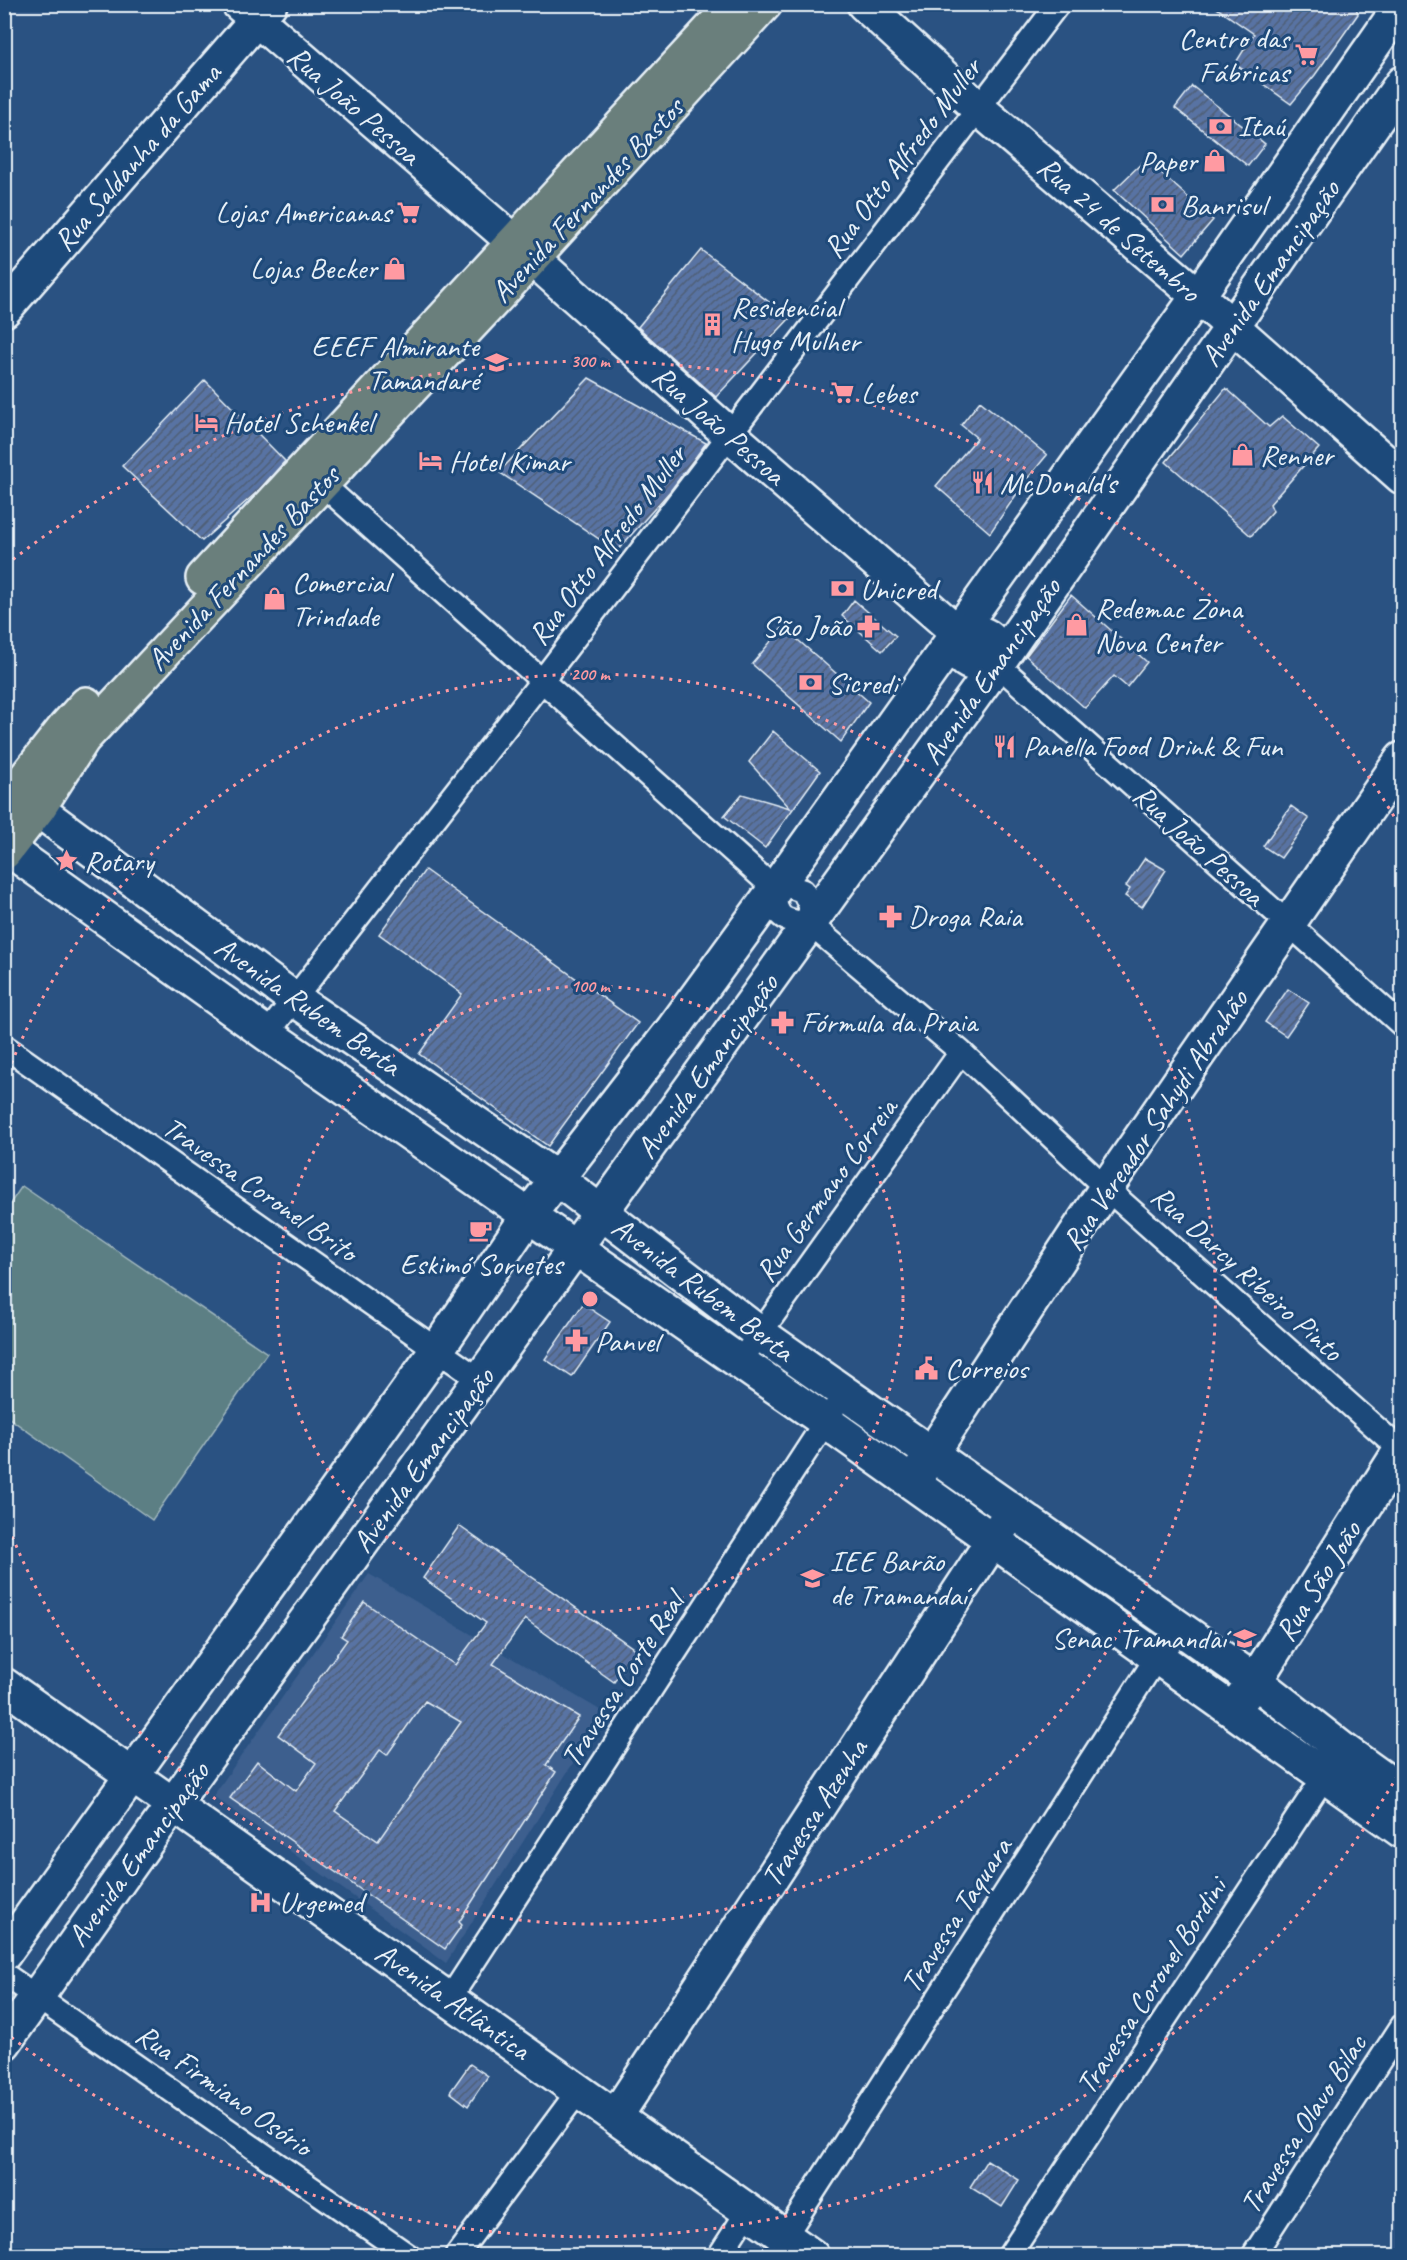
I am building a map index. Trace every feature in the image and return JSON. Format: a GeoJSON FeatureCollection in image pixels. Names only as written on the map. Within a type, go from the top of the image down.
{"type":"FeatureCollection","features":[{"type":"Feature","properties":{"kind":"main road","name":"Avenida Fernandes Bastos"},"geometry":{"type":"LineString","coordinates":[[670,91],[734,4]]}},
{"type":"Feature","properties":{"kind":"main road","name":"Avenida Fernandes Bastos"},"geometry":{"type":"LineString","coordinates":[[6,850],[16,798],[83,739],[313,476],[670,91],[765,4]]}},
{"type":"Feature","properties":{"kind":"main road","name":"Rua 24 de Setembro"},"geometry":{"type":"LineString","coordinates":[[864,4],[978,108],[1198,296],[1402,477]]}},
{"type":"Feature","properties":{"kind":"main road","name":"Avenida Emancipação"},"geometry":{"type":"LineString","coordinates":[[4,1954],[437,1350],[528,1216],[673,1029],[775,889],[1198,296],[1402,4]]}},
{"type":"Feature","properties":{"kind":"main road","name":"Rua João Pessoa"},"geometry":{"type":"LineString","coordinates":[[255,10],[729,434],[957,632],[974,631],[990,638],[997,650],[997,664]]}},
{"type":"Feature","properties":{"kind":"main road","name":"Rua Saldanha da Gama"},"geometry":{"type":"LineString","coordinates":[[4,310],[255,10]]}},
{"type":"Feature","properties":{"kind":"main road","name":"Avenida Emancipação"},"geometry":{"type":"LineString","coordinates":[[4,2043],[174,1803],[997,664],[1402,83]]}},
{"type":"Feature","properties":{"kind":"main road","name":"Rua Vereador Sahydi Abrahão"},"geometry":{"type":"LineString","coordinates":[[912,1484],[1106,1188],[1402,759]]}},
{"type":"Feature","properties":{"kind":"main road","name":"Avenida Rubem Berta"},"geometry":{"type":"LineString","coordinates":[[16,798],[294,999],[556,1178],[759,1333],[844,1394],[1255,1681],[1402,1831]]}},
{"type":"Feature","properties":{"kind":"main road","name":"Avenida Rubem Berta"},"geometry":{"type":"LineString","coordinates":[[6,850],[825,1421],[1232,1711],[1334,1762],[1402,1792]]}},
{"type":"Feature","properties":{"kind":"main road","name":"Rua São João"},"geometry":{"type":"LineString","coordinates":[[1232,1711],[1255,1681],[1402,1450]]}},
{"type":"Feature","properties":{"kind":"main road","name":"Travessa Azenha"},"geometry":{"type":"LineString","coordinates":[[616,2116],[1013,1510]]}},
{"type":"Feature","properties":{"kind":"main road","name":"Avenida Atlântica"},"geometry":{"type":"LineString","coordinates":[[4,1685],[812,2256]]}},
{"type":"Feature","properties":{"kind":"street","name":"Rua Otto Alfredo Muller"},"geometry":{"type":"LineString","coordinates":[[267,1034],[542,682],[1058,4]]}},
{"type":"Feature","properties":{"kind":"street"},"geometry":{"type":"LineString","coordinates":[[313,476],[775,889]]}},
{"type":"Feature","properties":{"kind":"street","name":"Rua João Pessoa"},"geometry":{"type":"LineString","coordinates":[[997,664],[1288,926],[1402,1025]]}},
{"type":"Feature","properties":{"kind":"street","name":"Rua Darcy Ribeiro Pinto"},"geometry":{"type":"LineString","coordinates":[[775,889],[775,904],[782,917],[787,921],[810,924],[962,1052],[1106,1188],[1402,1450]]}},
{"type":"Feature","properties":{"kind":"street","name":"Travessa Coronel Brito"},"geometry":{"type":"LineString","coordinates":[[4,1046],[480,1380]]}},
{"type":"Feature","properties":{"kind":"street","name":"Rua Germano Correia"},"geometry":{"type":"LineString","coordinates":[[739,1363],[962,1052]]}},
{"type":"Feature","properties":{"kind":"street","name":"Travessa Corte Real"},"geometry":{"type":"LineString","coordinates":[[450,1998],[844,1394]]}},
{"type":"Feature","properties":{"kind":"street","name":"Travessa Taquara"},"geometry":{"type":"LineString","coordinates":[[785,2236],[1157,1657],[1180,1629]]}},
{"type":"Feature","properties":{"kind":"street","name":"Travessa Coronel Bordini"},"geometry":{"type":"LineString","coordinates":[[1010,2256],[1334,1762]]}},
{"type":"Feature","properties":{"kind":"street","name":"Rua Firmiano Osório"},"geometry":{"type":"LineString","coordinates":[[4,1974],[409,2256]]}},
{"type":"Feature","properties":{"kind":"street","name":"Travessa Olavo Bilac"},"geometry":{"type":"LineString","coordinates":[[1253,2256],[1402,2026]]}},
{"type":"Feature","properties":{"kind":"street"},"geometry":{"type":"LineString","coordinates":[[456,2256],[579,2090]]}},
{"type":"Feature","properties":{"kind":"street"},"geometry":{"type":"LineString","coordinates":[[719,2256],[748,2211]]}},
{"type":"Feature","properties":{"kind":"shaded area"},"geometry":{"type":"Polygon","coordinates":[[[369,1574],[605,1713],[446,1963],[213,1796],[369,1574]]]}},
{"type":"Feature","properties":{"kind":"green space"},"geometry":{"type":"Polygon","coordinates":[[[22,1186],[267,1353],[152,1520],[5,1415],[5,1211],[22,1186]]]}},
{"type":"Feature","properties":{"kind":"building","name":"Centro das Fábricas"},"geometry":{"type":"Polygon","coordinates":[[[1211,4],[1355,4],[1358,14],[1315,75],[1291,104],[1235,64],[1254,34],[1211,4]]]}},
{"type":"Feature","properties":{"kind":"building","name":"Itaú"},"geometry":{"type":"Polygon","coordinates":[[[1192,86],[1265,144],[1248,166],[1175,108],[1192,86]]]}},
{"type":"Feature","properties":{"kind":"building","name":"Banrisul"},"geometry":{"type":"Polygon","coordinates":[[[1146,159],[1213,220],[1184,254],[1114,190],[1146,159]]]}},
{"type":"Feature","properties":{"kind":"building","name":"Residencial Hugo Mulher"},"geometry":{"type":"Polygon","coordinates":[[[701,250],[790,318],[716,397],[638,327],[701,250]]]}},
{"type":"Feature","properties":{"kind":"building"},"geometry":{"type":"Polygon","coordinates":[[[589,378],[706,443],[671,490],[617,551],[499,472],[589,378]]]}},
{"type":"Feature","properties":{"kind":"building","name":"Hotel Schenkel"},"geometry":{"type":"Polygon","coordinates":[[[205,380],[285,461],[257,492],[202,541],[122,466],[205,380]]]}},
{"type":"Feature","properties":{"kind":"building","name":"Renner"},"geometry":{"type":"Polygon","coordinates":[[[1226,388],[1269,427],[1282,416],[1319,448],[1270,504],[1273,511],[1251,536],[1166,462],[1226,388]]]}},
{"type":"Feature","properties":{"kind":"building","name":"McDonald's"},"geometry":{"type":"Polygon","coordinates":[[[980,401],[1047,455],[1027,479],[990,533],[936,486],[977,438],[961,425],[980,401]]]}},
{"type":"Feature","properties":{"kind":"building","name":"Redemac Zona Nova Center"},"geometry":{"type":"Polygon","coordinates":[[[1071,595],[1147,662],[1127,687],[1114,676],[1085,708],[1026,656],[1071,595]]]}},
{"type":"Feature","properties":{"kind":"building","name":"São João"},"geometry":{"type":"Polygon","coordinates":[[[854,600],[896,636],[882,651],[842,616],[854,600]]]}},
{"type":"Feature","properties":{"kind":"building","name":"Sicredi"},"geometry":{"type":"Polygon","coordinates":[[[783,627],[869,702],[841,742],[752,664],[783,627]]]}},
{"type":"Feature","properties":{"kind":"building"},"geometry":{"type":"Polygon","coordinates":[[[773,731],[820,771],[765,848],[724,816],[742,794],[790,808],[749,762],[773,731]]]}},
{"type":"Feature","properties":{"kind":"building"},"geometry":{"type":"Polygon","coordinates":[[[1291,806],[1309,819],[1281,858],[1263,846],[1291,806]]]}},
{"type":"Feature","properties":{"kind":"building"},"geometry":{"type":"Polygon","coordinates":[[[1145,858],[1166,870],[1142,907],[1125,896],[1130,889],[1126,886],[1145,858]]]}},
{"type":"Feature","properties":{"kind":"building"},"geometry":{"type":"Polygon","coordinates":[[[425,870],[638,1023],[548,1146],[419,1054],[462,994],[379,934],[425,870]]]}},
{"type":"Feature","properties":{"kind":"building"},"geometry":{"type":"Polygon","coordinates":[[[1288,989],[1309,1003],[1286,1036],[1265,1022],[1288,989]]]}},
{"type":"Feature","properties":{"kind":"building","name":"Panvel"},"geometry":{"type":"Polygon","coordinates":[[[583,1304],[610,1322],[572,1377],[545,1359],[583,1304]]]}},
{"type":"Feature","properties":{"kind":"building"},"geometry":{"type":"Polygon","coordinates":[[[459,1526],[636,1650],[614,1682],[525,1619],[493,1664],[579,1717],[546,1765],[556,1772],[459,1922],[462,1925],[445,1949],[230,1798],[257,1761],[296,1791],[316,1763],[278,1735],[347,1640],[341,1636],[364,1602],[455,1665],[486,1623],[423,1578],[459,1526]],[[425,1701],[387,1755],[380,1750],[335,1811],[378,1841],[461,1722],[425,1701]]]}},
{"type":"Feature","properties":{"kind":"building"},"geometry":{"type":"Polygon","coordinates":[[[470,2064],[488,2076],[468,2106],[450,2092],[470,2064]]]}},
{"type":"Feature","properties":{"kind":"building"},"geometry":{"type":"Polygon","coordinates":[[[987,2160],[1019,2180],[1002,2207],[970,2187],[987,2160]]]}},
{"type":"Feature","properties":{"kind":"place","name":"Centro das Fábricas"},"geometry":{"type":"Point","coordinates":[1307,55]}},
{"type":"Feature","properties":{"kind":"place","name":"Itaú"},"geometry":{"type":"Point","coordinates":[1220,126]}},
{"type":"Feature","properties":{"kind":"place","name":"Paper"},"geometry":{"type":"Point","coordinates":[1215,161]}},
{"type":"Feature","properties":{"kind":"place","name":"Banrisul"},"geometry":{"type":"Point","coordinates":[1163,205]}},
{"type":"Feature","properties":{"kind":"place","name":"Lojas Americanas"},"geometry":{"type":"Point","coordinates":[409,212]}},
{"type":"Feature","properties":{"kind":"place","name":"Lojas Becker"},"geometry":{"type":"Point","coordinates":[395,268]}},
{"type":"Feature","properties":{"kind":"place","name":"Residencial Hugo Mulher"},"geometry":{"type":"Point","coordinates":[713,324]}},
{"type":"Feature","properties":{"kind":"place","name":"EEEF Almirante Tamandaré"},"geometry":{"type":"Point","coordinates":[497,363]}},
{"type":"Feature","properties":{"kind":"place","name":"Lebes"},"geometry":{"type":"Point","coordinates":[843,393]}},
{"type":"Feature","properties":{"kind":"place","name":"Hotel Schenkel"},"geometry":{"type":"Point","coordinates":[206,422]}},
{"type":"Feature","properties":{"kind":"place","name":"Renner"},"geometry":{"type":"Point","coordinates":[1242,455]}},
{"type":"Feature","properties":{"kind":"place","name":"Hotel Kimar"},"geometry":{"type":"Point","coordinates":[431,461]}},
{"type":"Feature","properties":{"kind":"place","name":"McDonald's"},"geometry":{"type":"Point","coordinates":[982,483]}},
{"type":"Feature","properties":{"kind":"place","name":"Unicred"},"geometry":{"type":"Point","coordinates":[842,589]}},
{"type":"Feature","properties":{"kind":"place","name":"Comercial Trindade"},"geometry":{"type":"Point","coordinates":[274,599]}},
{"type":"Feature","properties":{"kind":"place","name":"Redemac Zona Nova Center"},"geometry":{"type":"Point","coordinates":[1077,625]}},
{"type":"Feature","properties":{"kind":"place","name":"São João"},"geometry":{"type":"Point","coordinates":[869,626]}},
{"type":"Feature","properties":{"kind":"place","name":"Sicredi"},"geometry":{"type":"Point","coordinates":[810,683]}},
{"type":"Feature","properties":{"kind":"place","name":"Panella Food Drink & Fun"},"geometry":{"type":"Point","coordinates":[1005,746]}},
{"type":"Feature","properties":{"kind":"place","name":"Rotary"},"geometry":{"type":"Point","coordinates":[66,861]}},
{"type":"Feature","properties":{"kind":"place","name":"Droga Raia"},"geometry":{"type":"Point","coordinates":[890,916]}},
{"type":"Feature","properties":{"kind":"place","name":"Fórmula da Praia"},"geometry":{"type":"Point","coordinates":[783,1022]}},
{"type":"Feature","properties":{"kind":"place","name":"Eskimó Sorvetes"},"geometry":{"type":"Point","coordinates":[481,1230]}},
{"type":"Feature","properties":{"kind":"place","name":"Panvel"},"geometry":{"type":"Point","coordinates":[577,1341]}},
{"type":"Feature","properties":{"kind":"place","name":"Correios"},"geometry":{"type":"Point","coordinates":[927,1368]}},
{"type":"Feature","properties":{"kind":"place","name":"IEE Barão de Tramandaí"},"geometry":{"type":"Point","coordinates":[812,1578]}},
{"type":"Feature","properties":{"kind":"place","name":"Senac Tramandaí"},"geometry":{"type":"Point","coordinates":[1244,1638]}},
{"type":"Feature","properties":{"kind":"place","name":"Urgemed"},"geometry":{"type":"Point","coordinates":[261,1902]}}]}
